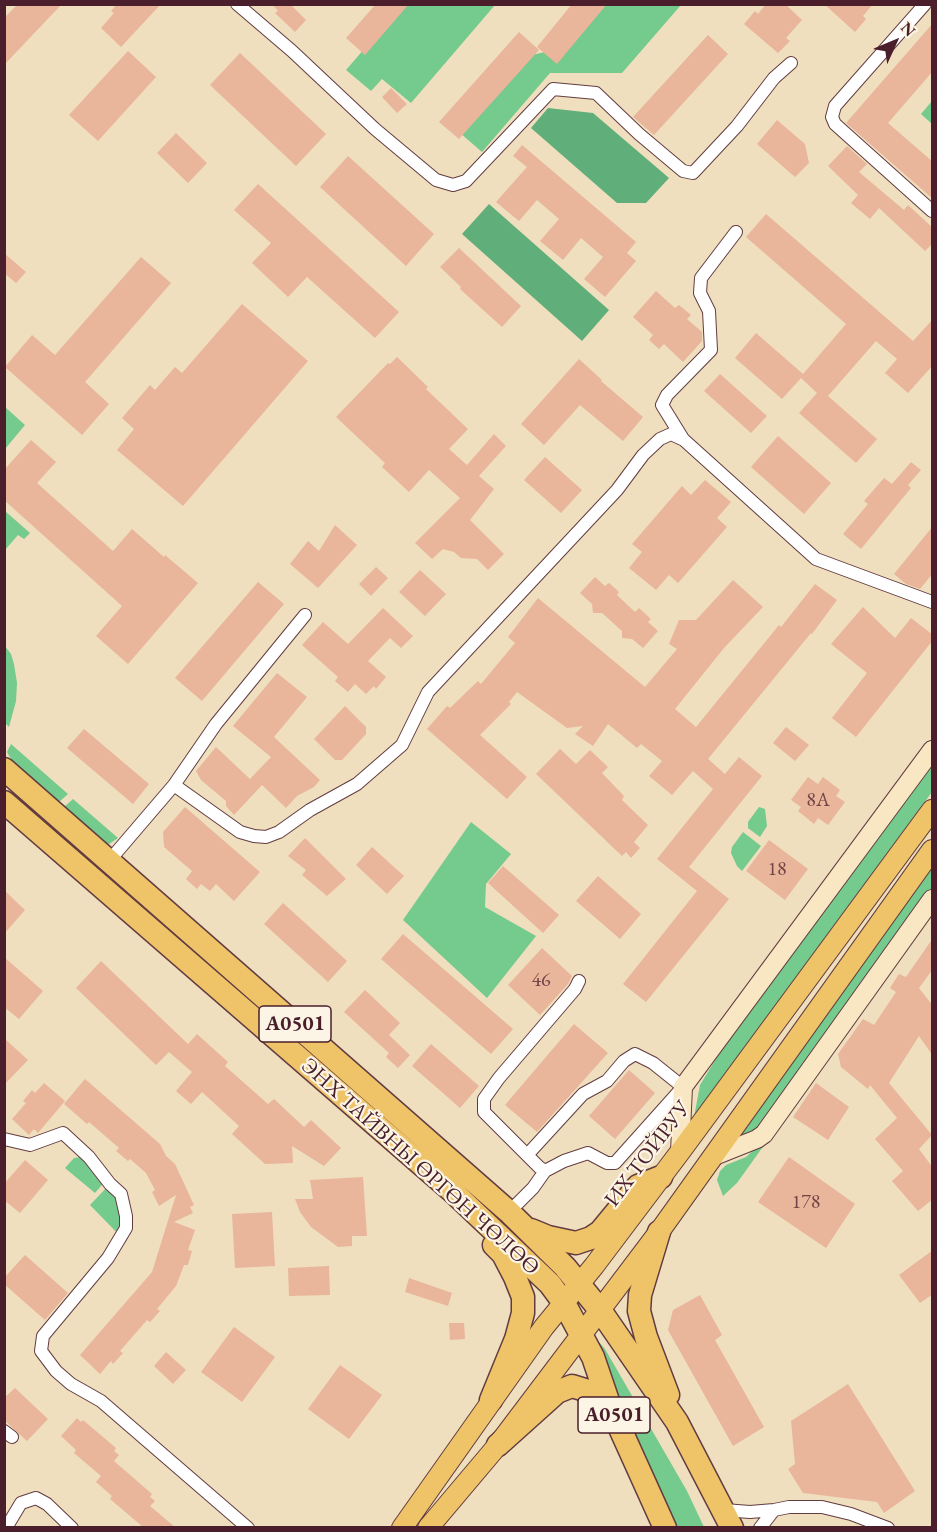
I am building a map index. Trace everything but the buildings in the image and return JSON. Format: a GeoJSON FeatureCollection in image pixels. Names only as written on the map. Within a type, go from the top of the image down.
{"type":"FeatureCollection","features":[{"type":"Feature","properties":{"kind":"highway","name":"ЭНХ ТАЙВНЫ ӨРГӨН ЧӨЛӨӨ"},"geometry":{"type":"LineString","coordinates":[[4,769],[528,1229],[580,1283],[600,1310],[677,1422],[728,1519]]}},
{"type":"Feature","properties":{"kind":"highway","name":"ЭНХ ТАЙВНЫ ӨРГӨН ЧӨЛӨӨ"},"geometry":{"type":"LineString","coordinates":[[4,801],[451,1190],[550,1284],[564,1303],[593,1357],[627,1444],[665,1527]]}},
{"type":"Feature","properties":{"kind":"highway"},"geometry":{"type":"LineString","coordinates":[[528,1229],[548,1237],[576,1243],[591,1238],[600,1232],[638,1186],[661,1177]]}},
{"type":"Feature","properties":{"kind":"highway"},"geometry":{"type":"LineString","coordinates":[[451,1190],[472,1222],[503,1254],[523,1297],[523,1313],[516,1339],[491,1400]]}},
{"type":"Feature","properties":{"kind":"highway"},"geometry":{"type":"LineString","coordinates":[[659,1232],[640,1295],[639,1311],[677,1422]]}},
{"type":"Feature","properties":{"kind":"highway"},"geometry":{"type":"LineString","coordinates":[[498,1445],[556,1392],[572,1386],[585,1390],[600,1400],[627,1444]]}},
{"type":"Feature","properties":{"kind":"main road","name":"ИХ ТОЙРУУ"},"geometry":{"type":"LineString","coordinates":[[402,1527],[544,1327],[680,1152],[933,810]]}},
{"type":"Feature","properties":{"kind":"main road"},"geometry":{"type":"LineString","coordinates":[[428,1527],[498,1445],[659,1232],[933,850]]}},
{"type":"Feature","properties":{"kind":"street"},"geometry":{"type":"LineString","coordinates":[[237,4],[418,166],[436,180],[453,185],[466,181],[553,89],[596,93],[639,134],[683,171],[693,173],[737,126],[774,78],[791,63]]}},
{"type":"Feature","properties":{"kind":"street"},"geometry":{"type":"LineString","coordinates":[[925,4],[835,106],[832,117],[835,124],[933,211]]}},
{"type":"Feature","properties":{"kind":"street"},"geometry":{"type":"LineString","coordinates":[[736,232],[701,278],[700,293],[709,311],[711,350],[667,395],[662,405],[684,440],[816,559],[933,602]]}},
{"type":"Feature","properties":{"kind":"street"},"geometry":{"type":"LineString","coordinates":[[174,785],[240,832],[266,837],[279,832],[310,810],[357,784],[402,745],[428,692],[617,490],[643,455],[660,439],[671,434],[684,440]]}},
{"type":"Feature","properties":{"kind":"street"},"geometry":{"type":"LineString","coordinates":[[109,861],[174,785],[216,724],[304,615]]}},
{"type":"Feature","properties":{"kind":"street"},"geometry":{"type":"LineString","coordinates":[[509,1212],[546,1171],[564,1161],[588,1153],[607,1162],[615,1163],[683,1086],[933,750]]}},
{"type":"Feature","properties":{"kind":"street"},"geometry":{"type":"LineString","coordinates":[[712,1157],[764,1134],[933,898]]}},
{"type":"Feature","properties":{"kind":"street"},"geometry":{"type":"LineString","coordinates":[[546,1171],[539,1167],[484,1113],[484,1099],[499,1078],[575,989],[579,981]]}},
{"type":"Feature","properties":{"kind":"street"},"geometry":{"type":"LineString","coordinates":[[528,1154],[583,1094],[607,1081],[624,1060],[634,1054],[653,1063],[683,1086]]}},
{"type":"Feature","properties":{"kind":"street"},"geometry":{"type":"LineString","coordinates":[[680,1152],[683,1086]]}},
{"type":"Feature","properties":{"kind":"street"},"geometry":{"type":"LineString","coordinates":[[4,1139],[30,1145],[63,1133],[89,1157],[121,1194],[126,1215],[126,1228],[108,1258],[43,1336],[41,1351],[71,1384],[101,1401],[248,1527]]}},
{"type":"Feature","properties":{"kind":"street"},"geometry":{"type":"LineString","coordinates":[[6,1527],[21,1503],[36,1498],[47,1504],[72,1527]]}},
{"type":"Feature","properties":{"kind":"street"},"geometry":{"type":"LineString","coordinates":[[728,1519],[789,1507],[822,1507],[888,1527]]}},
{"type":"Feature","properties":{"kind":"street"},"geometry":{"type":"LineString","coordinates":[[760,1527],[774,1510]]}},
{"type":"Feature","properties":{"kind":"green space"},"geometry":{"type":"Polygon","coordinates":[[[402,5],[495,5],[411,103],[382,79],[371,91],[346,70],[402,5]]]}},
{"type":"Feature","properties":{"kind":"green space"},"geometry":{"type":"Polygon","coordinates":[[[604,5],[681,5],[622,73],[550,73],[482,152],[459,132],[523,57],[567,47],[604,5]]]}},
{"type":"Feature","properties":{"kind":"green space"},"geometry":{"type":"Polygon","coordinates":[[[932,101],[932,124],[921,114],[932,101]]]}},
{"type":"Feature","properties":{"kind":"green space"},"geometry":{"type":"Polygon","coordinates":[[[548,108],[593,113],[669,178],[646,203],[617,203],[531,128],[548,108]]]}},
{"type":"Feature","properties":{"kind":"green space"},"geometry":{"type":"Polygon","coordinates":[[[489,204],[609,310],[582,341],[462,234],[489,204]]]}},
{"type":"Feature","properties":{"kind":"green space"},"geometry":{"type":"Polygon","coordinates":[[[5,407],[25,425],[5,449],[5,407]]]}},
{"type":"Feature","properties":{"kind":"green space"},"geometry":{"type":"Polygon","coordinates":[[[5,511],[30,533],[24,539],[18,535],[5,550],[5,511]]]}},
{"type":"Feature","properties":{"kind":"green space"},"geometry":{"type":"Polygon","coordinates":[[[5,646],[11,654],[17,683],[16,701],[9,727],[5,723],[5,646]]]}},
{"type":"Feature","properties":{"kind":"green space"},"geometry":{"type":"Polygon","coordinates":[[[11,744],[68,794],[59,802],[12,761],[7,752],[11,744]]]}},
{"type":"Feature","properties":{"kind":"green space"},"geometry":{"type":"Polygon","coordinates":[[[932,765],[932,792],[694,1117],[700,1085],[717,1057],[932,765]]]}},
{"type":"Feature","properties":{"kind":"green space"},"geometry":{"type":"Polygon","coordinates":[[[73,799],[118,838],[109,844],[103,842],[64,807],[73,799]]]}},
{"type":"Feature","properties":{"kind":"green space"},"geometry":{"type":"Polygon","coordinates":[[[759,807],[765,809],[767,826],[760,837],[748,828],[748,822],[759,807]]]}},
{"type":"Feature","properties":{"kind":"green space"},"geometry":{"type":"Polygon","coordinates":[[[471,822],[511,854],[486,884],[485,907],[536,936],[487,998],[403,920],[471,822]]]}},
{"type":"Feature","properties":{"kind":"green space"},"geometry":{"type":"Polygon","coordinates":[[[743,832],[761,846],[742,871],[731,853],[732,847],[743,832]]]}},
{"type":"Feature","properties":{"kind":"green space"},"geometry":{"type":"Polygon","coordinates":[[[932,864],[932,891],[759,1129],[732,1144],[932,864]]]}},
{"type":"Feature","properties":{"kind":"green space"},"geometry":{"type":"Polygon","coordinates":[[[759,1145],[762,1148],[737,1183],[723,1196],[717,1180],[720,1171],[726,1165],[746,1157],[759,1145]]]}},
{"type":"Feature","properties":{"kind":"green space"},"geometry":{"type":"Polygon","coordinates":[[[80,1157],[107,1179],[95,1193],[65,1168],[74,1158],[80,1157]]]}},
{"type":"Feature","properties":{"kind":"green space"},"geometry":{"type":"Polygon","coordinates":[[[110,1184],[130,1231],[126,1242],[90,1205],[110,1184]]]}},
{"type":"Feature","properties":{"kind":"green space"},"geometry":{"type":"Polygon","coordinates":[[[598,1341],[605,1349],[687,1491],[704,1527],[677,1527],[621,1407],[596,1343],[598,1341]]]}}]}
